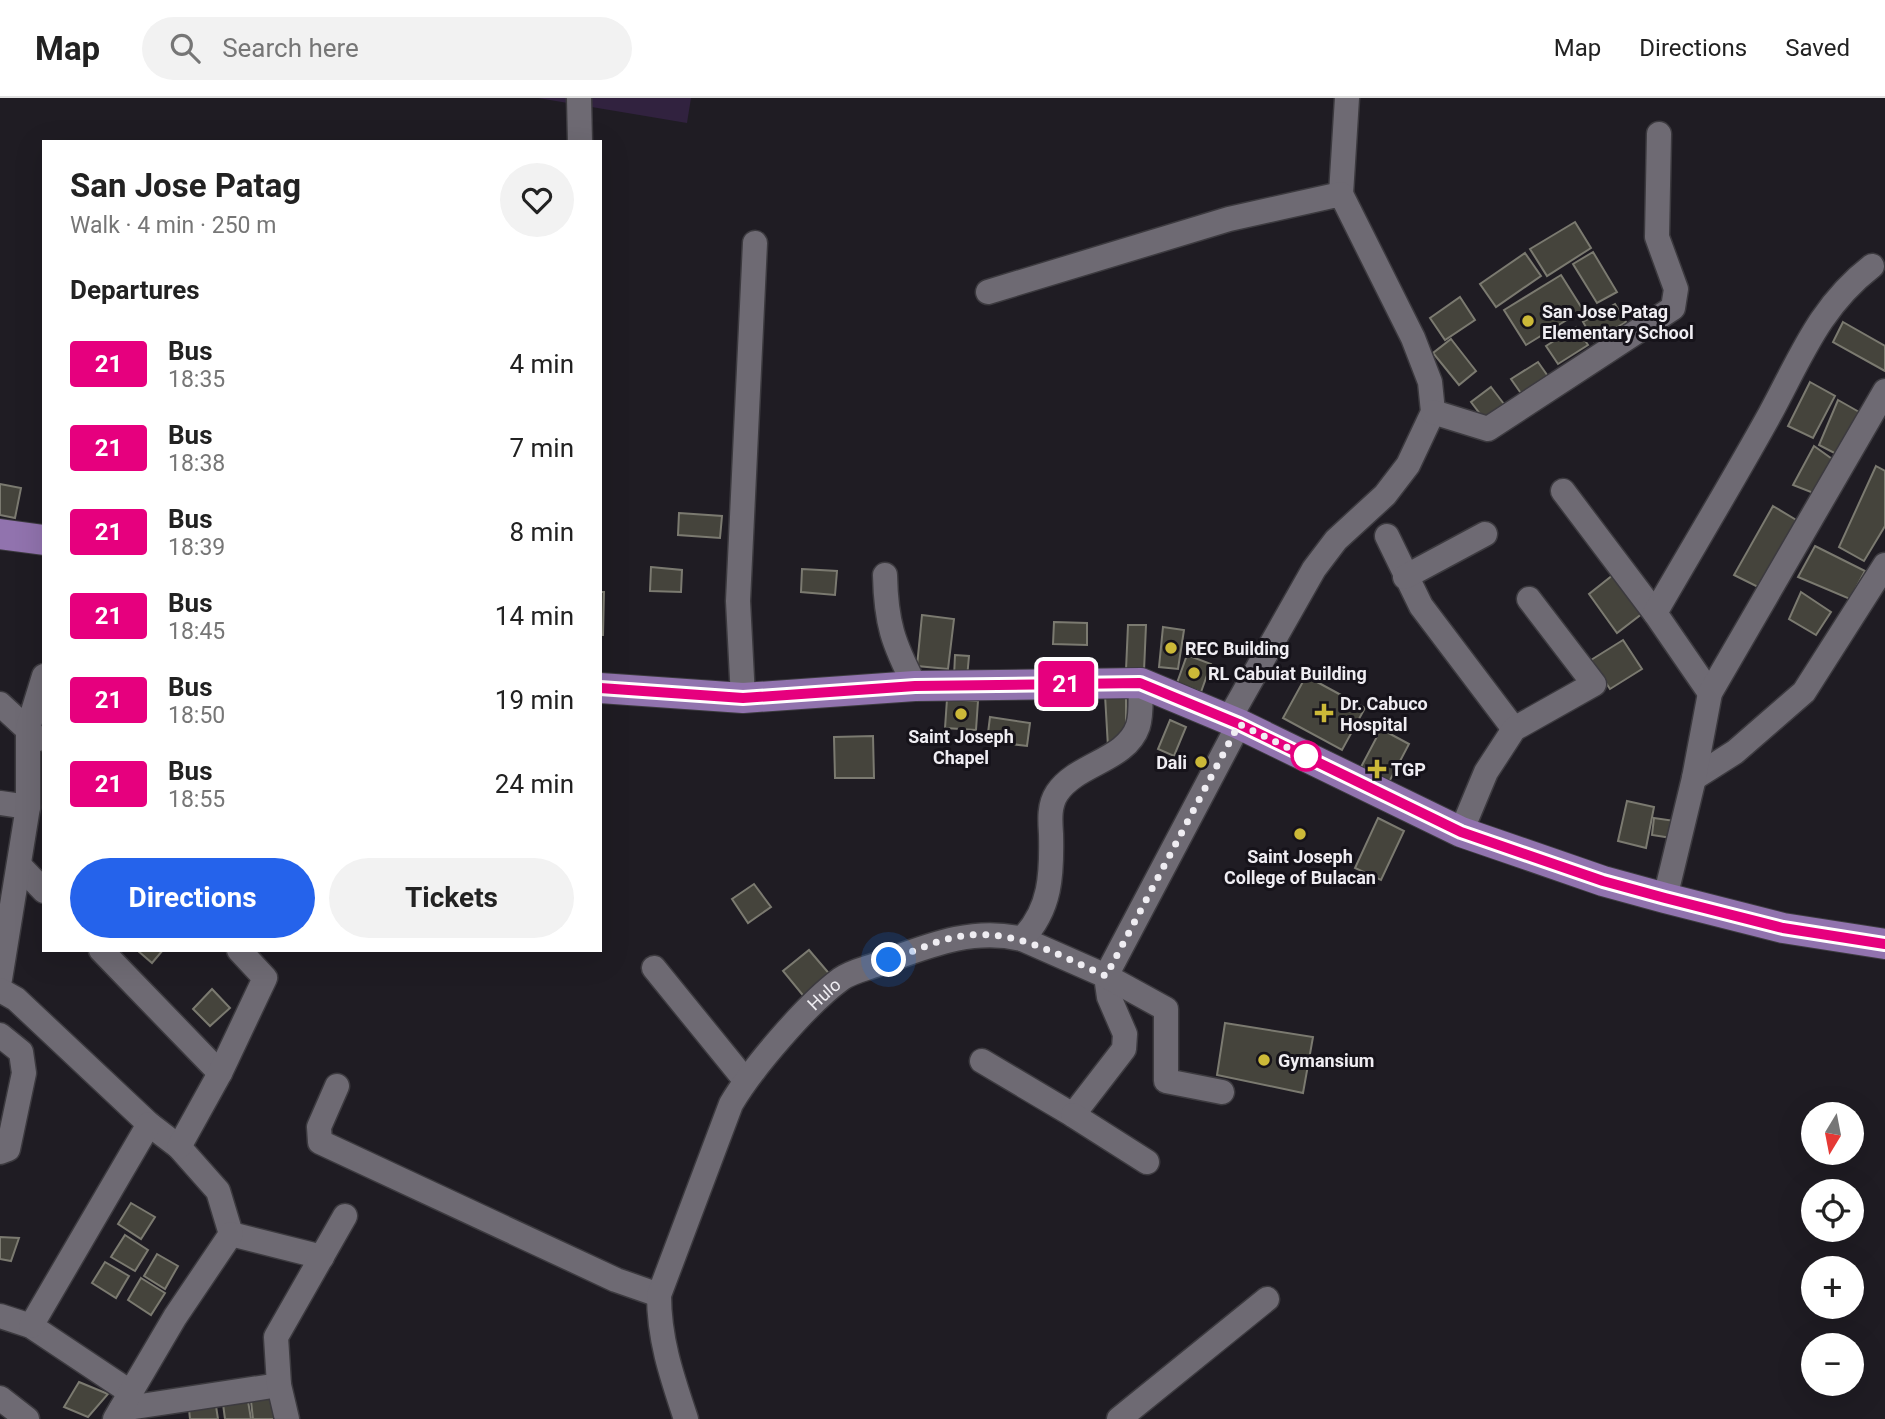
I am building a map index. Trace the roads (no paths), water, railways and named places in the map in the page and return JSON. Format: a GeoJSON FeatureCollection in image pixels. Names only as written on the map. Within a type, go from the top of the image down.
{"type":"FeatureCollection","features":[{"type":"Feature","properties":{"kind":"main road"},"geometry":{"type":"LineString","coordinates":[[0,534],[42,540]]}},
{"type":"Feature","properties":{"kind":"main road"},"geometry":{"type":"LineString","coordinates":[[602,688],[743,698],[915,686],[1140,683],[1234,722],[1461,832],[1603,881],[1665,898],[1783,928],[1885,944]]}},
{"type":"Feature","properties":{"kind":"street"},"geometry":{"type":"LineString","coordinates":[[579,98],[580,140]]}},
{"type":"Feature","properties":{"kind":"street"},"geometry":{"type":"LineString","coordinates":[[1073,1115],[1124,1049],[1125,1034],[1109,997],[1106,976],[1234,722],[1314,569],[1336,540],[1384,495],[1408,465],[1433,412],[1430,382],[1413,338],[1341,194],[1347,98]]}},
{"type":"Feature","properties":{"kind":"street"},"geometry":{"type":"LineString","coordinates":[[1433,412],[1488,429],[1673,308],[1676,289],[1657,237],[1659,134]]}},
{"type":"Feature","properties":{"kind":"street"},"geometry":{"type":"LineString","coordinates":[[988,292],[1229,219],[1341,194]]}},
{"type":"Feature","properties":{"kind":"street"},"geometry":{"type":"LineString","coordinates":[[743,698],[738,601],[755,243]]}},
{"type":"Feature","properties":{"kind":"street"},"geometry":{"type":"LineString","coordinates":[[1655,613],[1770,414],[1815,327],[1847,286],[1872,266]]}},
{"type":"Feature","properties":{"kind":"street"},"geometry":{"type":"LineString","coordinates":[[1665,898],[1694,778],[1710,693],[1885,391]]}},
{"type":"Feature","properties":{"kind":"street"},"geometry":{"type":"LineString","coordinates":[[1563,491],[1655,613],[1710,693]]}},
{"type":"Feature","properties":{"kind":"street"},"geometry":{"type":"LineString","coordinates":[[1405,577],[1486,534]]}},
{"type":"Feature","properties":{"kind":"street"},"geometry":{"type":"LineString","coordinates":[[1387,536],[1421,606],[1514,729]]}},
{"type":"Feature","properties":{"kind":"street"},"geometry":{"type":"LineString","coordinates":[[1694,778],[1735,752],[1804,692],[1885,565]]}},
{"type":"Feature","properties":{"kind":"street"},"geometry":{"type":"LineString","coordinates":[[885,575],[885,613],[893,641],[915,686]]}},
{"type":"Feature","properties":{"kind":"street"},"geometry":{"type":"LineString","coordinates":[[1461,832],[1486,772],[1514,729],[1594,684],[1529,599]]}},
{"type":"Feature","properties":{"kind":"street"},"geometry":{"type":"LineString","coordinates":[[1022,939],[1034,927],[1047,898],[1052,871],[1051,806],[1057,793],[1076,773],[1125,747],[1139,725],[1140,683]]}},
{"type":"Feature","properties":{"kind":"street"},"geometry":{"type":"LineString","coordinates":[[0,979],[19,865],[42,691]]}},
{"type":"Feature","properties":{"kind":"street"},"geometry":{"type":"LineString","coordinates":[[0,704],[36,736]]}},
{"type":"Feature","properties":{"kind":"street"},"geometry":{"type":"LineString","coordinates":[[0,803],[27,807]]}},
{"type":"Feature","properties":{"kind":"street"},"geometry":{"type":"LineString","coordinates":[[19,865],[42,889]]}},
{"type":"Feature","properties":{"kind":"street","name":"Hulo"},"geometry":{"type":"LineString","coordinates":[[686,1419],[669,1372],[659,1326],[659,1295],[731,1104],[745,1080],[800,1018],[843,977],[955,937],[1003,934],[1022,939],[1106,976],[1166,1009],[1166,1081],[1222,1092]]}},
{"type":"Feature","properties":{"kind":"street"},"geometry":{"type":"LineString","coordinates":[[103,952],[220,1073]]}},
{"type":"Feature","properties":{"kind":"street"},"geometry":{"type":"LineString","coordinates":[[179,1147],[220,1073],[265,978],[241,952]]}},
{"type":"Feature","properties":{"kind":"street"},"geometry":{"type":"LineString","coordinates":[[654,968],[745,1080]]}},
{"type":"Feature","properties":{"kind":"street"},"geometry":{"type":"LineString","coordinates":[[0,990],[16,999],[149,1124],[179,1147],[218,1191],[231,1234]]}},
{"type":"Feature","properties":{"kind":"street"},"geometry":{"type":"LineString","coordinates":[[0,1035],[20,1052],[24,1073],[8,1149],[0,1152]]}},
{"type":"Feature","properties":{"kind":"street"},"geometry":{"type":"LineString","coordinates":[[982,1061],[1147,1162]]}},
{"type":"Feature","properties":{"kind":"street"},"geometry":{"type":"LineString","coordinates":[[337,1086],[319,1127],[320,1142],[616,1280],[659,1295]]}},
{"type":"Feature","properties":{"kind":"street"},"geometry":{"type":"LineString","coordinates":[[31,1326],[149,1124]]}},
{"type":"Feature","properties":{"kind":"street"},"geometry":{"type":"LineString","coordinates":[[287,1419],[279,1385],[276,1338],[345,1216]]}},
{"type":"Feature","properties":{"kind":"street"},"geometry":{"type":"LineString","coordinates":[[231,1234],[322,1257]]}},
{"type":"Feature","properties":{"kind":"street"},"geometry":{"type":"LineString","coordinates":[[122,1407],[175,1317],[231,1234]]}},
{"type":"Feature","properties":{"kind":"street"},"geometry":{"type":"LineString","coordinates":[[1119,1419],[1267,1299]]}},
{"type":"Feature","properties":{"kind":"street"},"geometry":{"type":"LineString","coordinates":[[0,1315],[31,1326],[122,1407],[279,1385]]}},
{"type":"Feature","properties":{"kind":"street"},"geometry":{"type":"LineString","coordinates":[[0,1398],[27,1419]]}},
{"type":"Feature","properties":{"kind":"place","name":"San Jose Patag Elementary School"},"geometry":{"type":"Point","coordinates":[1528,321]}},
{"type":"Feature","properties":{"kind":"place","name":"REC Building"},"geometry":{"type":"Point","coordinates":[1171,648]}},
{"type":"Feature","properties":{"kind":"place","name":"RL Cabuiat Building"},"geometry":{"type":"Point","coordinates":[1194,673]}},
{"type":"Feature","properties":{"kind":"place","name":"Dr. Cabuco Hospital"},"geometry":{"type":"Point","coordinates":[1324,713]}},
{"type":"Feature","properties":{"kind":"place","name":"Saint Joseph Chapel"},"geometry":{"type":"Point","coordinates":[961,714]}},
{"type":"Feature","properties":{"kind":"place","name":"Dali"},"geometry":{"type":"Point","coordinates":[1201,762]}},
{"type":"Feature","properties":{"kind":"place","name":"TGP"},"geometry":{"type":"Point","coordinates":[1377,769]}},
{"type":"Feature","properties":{"kind":"place","name":"Saint Joseph College of Bulacan"},"geometry":{"type":"Point","coordinates":[1300,834]}},
{"type":"Feature","properties":{"kind":"place","name":"Gymansium"},"geometry":{"type":"Point","coordinates":[1264,1060]}}]}
